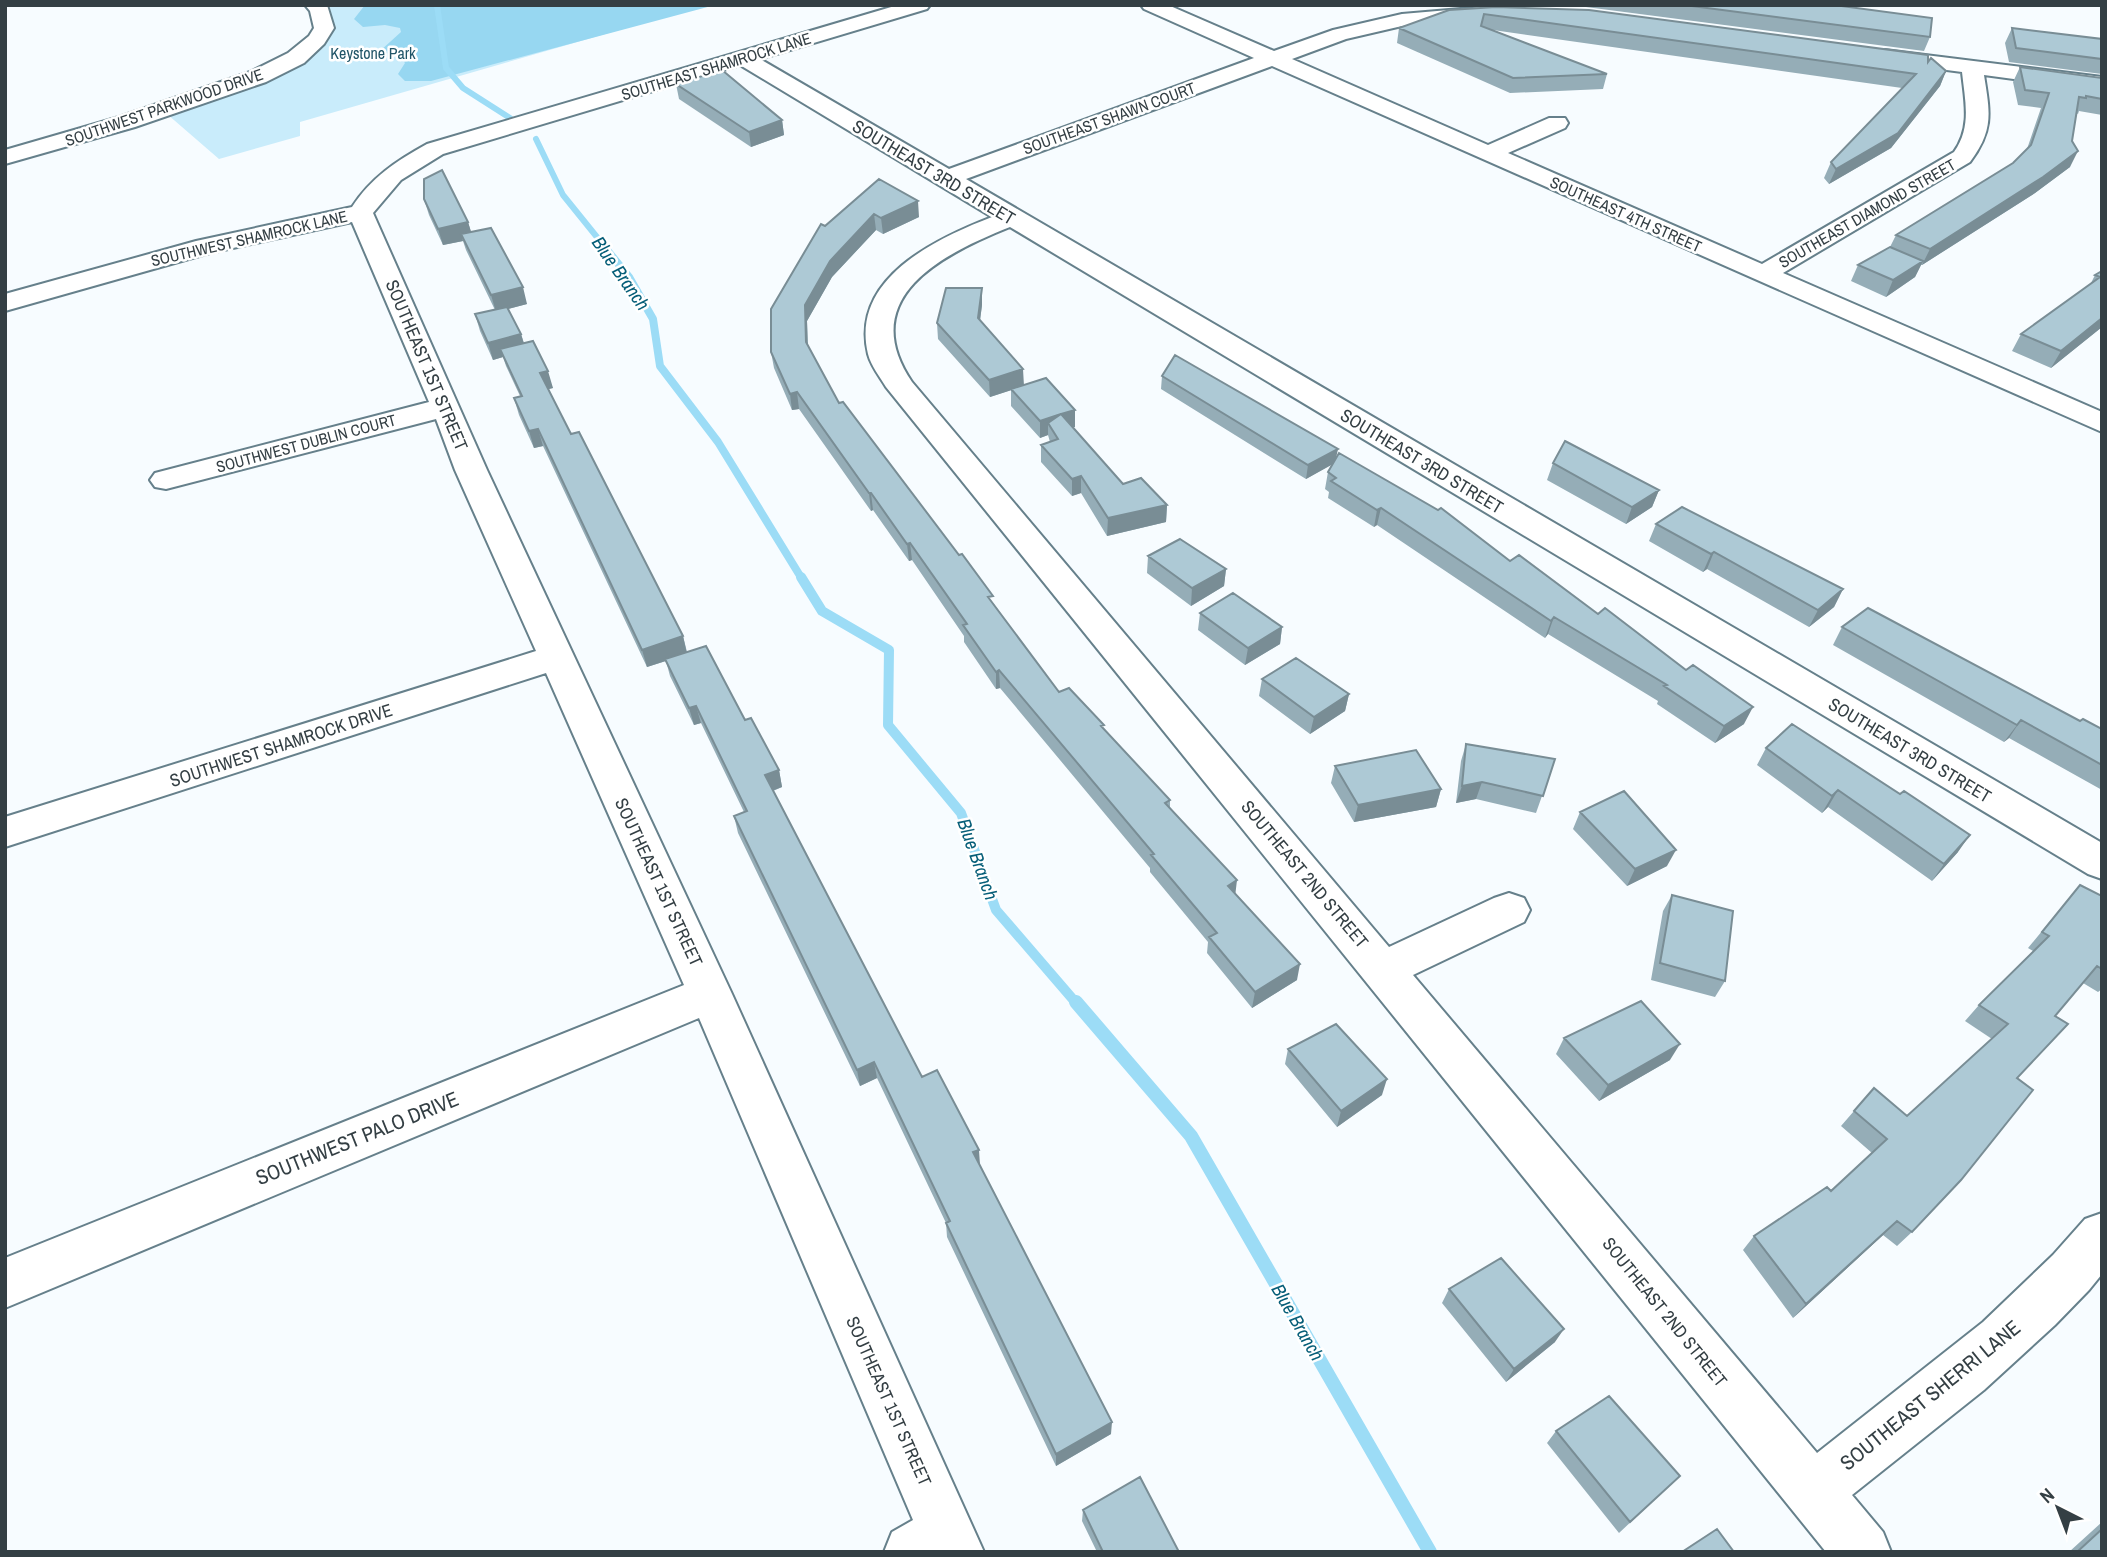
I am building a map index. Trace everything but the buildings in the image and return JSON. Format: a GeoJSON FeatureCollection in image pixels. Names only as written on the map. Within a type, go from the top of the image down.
{"type":"FeatureCollection","features":[{"type":"Feature","properties":{"kind":"street","name":"SOUTHWEST PARKWOOD DRIVE"},"geometry":{"type":"LineString","coordinates":[[5,157],[127,122],[258,77],[296,58],[317,40],[324,28],[320,9],[315,5]]}},
{"type":"Feature","properties":{"kind":"street","name":"SOUTHEAST SHAMROCK LANE"},"geometry":{"type":"LineString","coordinates":[[512,127],[920,5]]}},
{"type":"Feature","properties":{"kind":"street","name":"SOUTHEAST 4TH STREET"},"geometry":{"type":"LineString","coordinates":[[1151,5],[1763,274],[2098,417]]}},
{"type":"Feature","properties":{"kind":"street","name":"SOUTHEAST SHAWN COURT"},"geometry":{"type":"LineString","coordinates":[[947,178],[1271,59],[1374,25],[1430,16],[1503,12]]}},
{"type":"Feature","properties":{"kind":"street"},"geometry":{"type":"LineString","coordinates":[[1862,52],[2102,84]]}},
{"type":"Feature","properties":{"kind":"street","name":"SOUTHEAST 3RD STREET"},"geometry":{"type":"LineString","coordinates":[[743,58],[2102,863]]}},
{"type":"Feature","properties":{"kind":"street","name":"SOUTHEAST DIAMOND STREET"},"geometry":{"type":"LineString","coordinates":[[1763,274],[1962,157],[1974,144],[1979,129],[1972,67]]}},
{"type":"Feature","properties":{"kind":"street"},"geometry":{"type":"LineString","coordinates":[[1489,153],[1557,123]]}},
{"type":"Feature","properties":{"kind":"street","name":"SOUTHWEST SHAMROCK LANE"},"geometry":{"type":"LineString","coordinates":[[5,303],[205,246],[361,213],[375,190],[404,166],[435,149],[512,127]]}},
{"type":"Feature","properties":{"kind":"street","name":"SOUTHEAST 1ST STREET"},"geometry":{"type":"LineString","coordinates":[[361,213],[471,470],[710,994],[938,1545]]}},
{"type":"Feature","properties":{"kind":"street","name":"SOUTHEAST 2ND STREET"},"geometry":{"type":"LineString","coordinates":[[1011,218],[954,240],[922,261],[893,291],[882,313],[882,355],[901,387],[1863,1552]]}},
{"type":"Feature","properties":{"kind":"street","name":"SOUTHWEST DUBLIN COURT"},"geometry":{"type":"LineString","coordinates":[[166,480],[446,407]]}},
{"type":"Feature","properties":{"kind":"street","name":"SOUTHWEST SHAMROCK DRIVE"},"geometry":{"type":"LineString","coordinates":[[5,832],[556,657]]}},
{"type":"Feature","properties":{"kind":"street"},"geometry":{"type":"LineString","coordinates":[[1383,969],[1509,910]]}},
{"type":"Feature","properties":{"kind":"street","name":"SOUTHWEST PALO DRIVE"},"geometry":{"type":"LineString","coordinates":[[5,1283],[710,994]]}},
{"type":"Feature","properties":{"kind":"street","name":"SOUTHEAST SHERRI LANE"},"geometry":{"type":"LineString","coordinates":[[1813,1491],[1995,1347],[2081,1262],[2102,1236]]}},
{"type":"Feature","properties":{"kind":"green space","name":"Keystone Park"},"geometry":{"type":"Polygon","coordinates":[[[329,5],[706,5],[300,122],[300,136],[219,159],[167,114],[245,87],[331,27],[329,5]]]}},
{"type":"Feature","properties":{"kind":"shaded area"},"geometry":{"type":"Polygon","coordinates":[[[365,5],[715,5],[431,81],[405,81],[398,74],[405,63],[401,58],[380,51],[401,32],[400,28],[385,25],[363,27],[354,19],[365,5]]]}},
{"type":"Feature","properties":{"kind":"waterway","name":"Blue Branch"},"geometry":{"type":"LineString","coordinates":[[437,5],[446,68],[463,88],[510,118]]}},
{"type":"Feature","properties":{"kind":"waterway","name":"Blue Branch"},"geometry":{"type":"LineString","coordinates":[[536,139],[563,195],[609,252]]}},
{"type":"Feature","properties":{"kind":"waterway","name":"Blue Branch"},"geometry":{"type":"LineString","coordinates":[[607,250],[629,277],[653,319],[660,366],[718,442],[802,579]]}},
{"type":"Feature","properties":{"kind":"waterway","name":"Blue Branch"},"geometry":{"type":"LineString","coordinates":[[801,577],[822,611],[889,650],[888,725],[961,813],[996,910],[1077,1004]]}},
{"type":"Feature","properties":{"kind":"waterway","name":"Blue Branch"},"geometry":{"type":"LineString","coordinates":[[1076,1002],[1191,1136],[1430,1552]]}}]}
